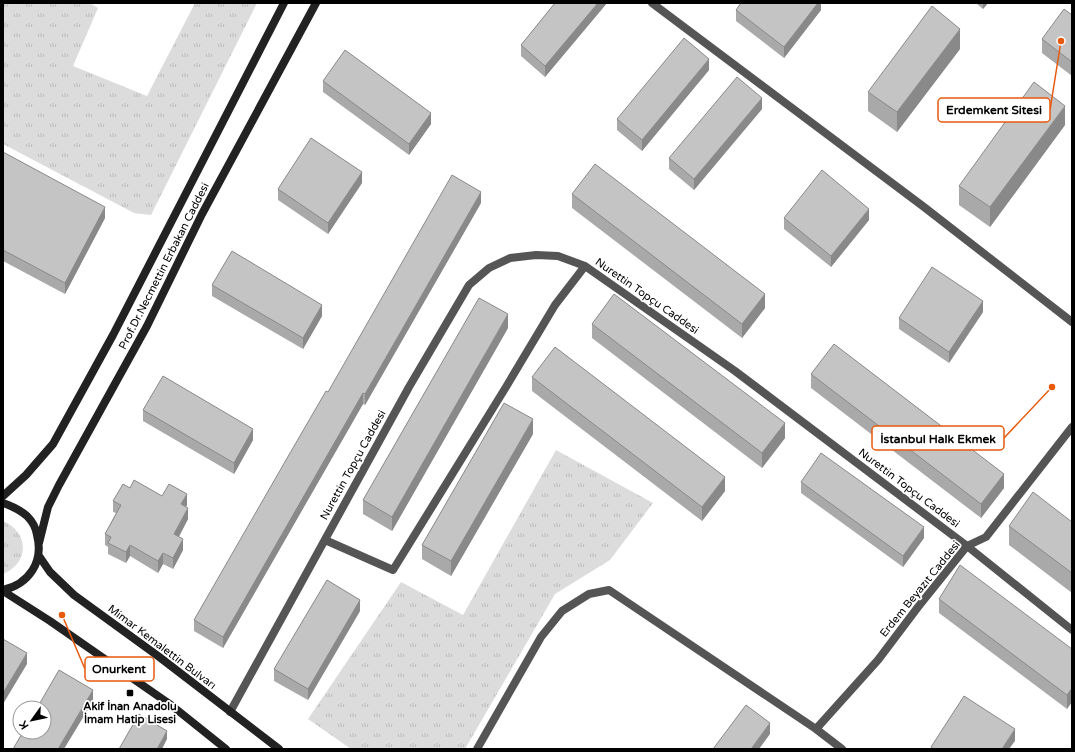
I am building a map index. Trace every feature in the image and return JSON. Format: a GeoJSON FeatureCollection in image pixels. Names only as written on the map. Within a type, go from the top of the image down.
{"type":"FeatureCollection","features":[{"type":"Feature","properties":{"kind":"main road","name":"Prof.Dr.Necmettin Erbakan Caddesi"},"geometry":{"type":"LineString","coordinates":[[3,496],[26,475],[54,444],[113,335],[284,3]]}},
{"type":"Feature","properties":{"kind":"main road","name":"Prof.Dr.Necmettin Erbakan Caddesi"},"geometry":{"type":"LineString","coordinates":[[39,543],[48,507],[59,485],[147,326],[202,214],[316,3]]}},
{"type":"Feature","properties":{"kind":"main road"},"geometry":{"type":"LineString","coordinates":[[3,503],[17,508],[28,517],[36,529],[39,543],[39,556],[34,569],[25,580],[13,588],[3,591]]}},
{"type":"Feature","properties":{"kind":"main road","name":"Mimar Kemalettin Bulvarı"},"geometry":{"type":"LineString","coordinates":[[39,556],[50,572],[74,595],[158,656],[279,749]]}},
{"type":"Feature","properties":{"kind":"main road"},"geometry":{"type":"LineString","coordinates":[[3,591],[50,621],[171,705],[226,749]]}},
{"type":"Feature","properties":{"kind":"street"},"geometry":{"type":"LineString","coordinates":[[652,3],[924,207],[1072,322]]}},
{"type":"Feature","properties":{"kind":"street","name":"Nurettin Topçu Caddesi"},"geometry":{"type":"LineString","coordinates":[[230,712],[409,387],[469,285],[489,268],[510,258],[536,255],[558,256],[585,266],[735,371],[967,546],[1072,630]]}},
{"type":"Feature","properties":{"kind":"street"},"geometry":{"type":"LineString","coordinates":[[325,540],[393,570],[555,305],[585,266]]}},
{"type":"Feature","properties":{"kind":"street","name":"Erdem Beyazıt Caddesi"},"geometry":{"type":"LineString","coordinates":[[816,729],[878,660],[967,546],[986,537],[1072,427]]}},
{"type":"Feature","properties":{"kind":"street"},"geometry":{"type":"LineString","coordinates":[[477,749],[541,637],[562,611],[589,594],[609,590],[816,729],[842,749]]}},
{"type":"Feature","properties":{"kind":"green space"},"geometry":{"type":"Polygon","coordinates":[[[3,3],[90,3],[98,8],[73,66],[147,96],[195,3],[257,3],[151,215],[134,213],[3,144],[3,3]]]}},
{"type":"Feature","properties":{"kind":"green space"},"geometry":{"type":"Polygon","coordinates":[[[556,450],[653,503],[610,560],[555,594],[465,749],[351,749],[308,719],[401,582],[463,615],[556,450]]]}},
{"type":"Feature","properties":{"kind":"green space"},"geometry":{"type":"Polygon","coordinates":[[[3,521],[12,526],[18,532],[22,540],[23,548],[22,555],[18,563],[12,569],[3,574],[3,521]]]}},
{"type":"Feature","properties":{"kind":"building"},"geometry":{"type":"Polygon","coordinates":[[[555,3],[598,3],[545,66],[521,45],[555,3]]]}},
{"type":"Feature","properties":{"kind":"building"},"geometry":{"type":"Polygon","coordinates":[[[741,3],[818,3],[784,47],[736,10],[741,3]]]}},
{"type":"Feature","properties":{"kind":"building"},"geometry":{"type":"Polygon","coordinates":[[[932,6],[960,29],[897,112],[868,92],[932,6]]]}},
{"type":"Feature","properties":{"kind":"building"},"geometry":{"type":"Polygon","coordinates":[[[1064,9],[1072,15],[1072,62],[1042,39],[1064,9]]]}},
{"type":"Feature","properties":{"kind":"building"},"geometry":{"type":"Polygon","coordinates":[[[684,38],[709,59],[642,140],[617,119],[684,38]]]}},
{"type":"Feature","properties":{"kind":"building"},"geometry":{"type":"Polygon","coordinates":[[[345,50],[431,113],[409,144],[323,81],[345,50]]]}},
{"type":"Feature","properties":{"kind":"building"},"geometry":{"type":"Polygon","coordinates":[[[737,77],[762,98],[694,179],[669,158],[737,77]]]}},
{"type":"Feature","properties":{"kind":"building"},"geometry":{"type":"Polygon","coordinates":[[[1034,82],[1065,106],[990,207],[959,186],[1034,82]]]}},
{"type":"Feature","properties":{"kind":"building"},"geometry":{"type":"Polygon","coordinates":[[[311,138],[362,172],[328,223],[278,189],[311,138]]]}},
{"type":"Feature","properties":{"kind":"building"},"geometry":{"type":"Polygon","coordinates":[[[3,152],[105,207],[65,283],[3,250],[3,152]]]}},
{"type":"Feature","properties":{"kind":"building"},"geometry":{"type":"Polygon","coordinates":[[[595,164],[765,294],[742,324],[572,194],[595,164]]]}},
{"type":"Feature","properties":{"kind":"building"},"geometry":{"type":"Polygon","coordinates":[[[822,170],[869,209],[831,256],[784,218],[822,170]]]}},
{"type":"Feature","properties":{"kind":"building"},"geometry":{"type":"Polygon","coordinates":[[[452,175],[481,192],[365,394],[363,393],[223,637],[194,620],[326,391],[328,392],[452,175]]]}},
{"type":"Feature","properties":{"kind":"building"},"geometry":{"type":"Polygon","coordinates":[[[232,251],[322,305],[303,338],[212,285],[232,251]]]}},
{"type":"Feature","properties":{"kind":"building"},"geometry":{"type":"Polygon","coordinates":[[[932,267],[983,301],[949,352],[899,318],[932,267]]]}},
{"type":"Feature","properties":{"kind":"building"},"geometry":{"type":"Polygon","coordinates":[[[614,294],[785,423],[762,453],[592,324],[614,294]]]}},
{"type":"Feature","properties":{"kind":"building"},"geometry":{"type":"Polygon","coordinates":[[[479,298],[508,314],[392,517],[363,500],[479,298]]]}},
{"type":"Feature","properties":{"kind":"building"},"geometry":{"type":"Polygon","coordinates":[[[834,344],[1004,474],[981,504],[811,374],[834,344]]]}},
{"type":"Feature","properties":{"kind":"building"},"geometry":{"type":"Polygon","coordinates":[[[555,347],[725,477],[702,507],[532,377],[555,347]]]}},
{"type":"Feature","properties":{"kind":"building"},"geometry":{"type":"Polygon","coordinates":[[[163,376],[253,429],[234,463],[143,410],[163,376]]]}},
{"type":"Feature","properties":{"kind":"building"},"geometry":{"type":"Polygon","coordinates":[[[504,403],[533,419],[451,561],[422,545],[504,403]]]}},
{"type":"Feature","properties":{"kind":"building"},"geometry":{"type":"Polygon","coordinates":[[[821,453],[924,527],[903,556],[801,482],[821,453]]]}},
{"type":"Feature","properties":{"kind":"building"},"geometry":{"type":"Polygon","coordinates":[[[134,480],[162,496],[169,484],[187,494],[181,504],[188,508],[174,534],[183,539],[173,558],[163,553],[158,561],[130,545],[126,552],[108,543],[111,537],[105,534],[121,505],[113,501],[123,484],[130,488],[134,480]]]}},
{"type":"Feature","properties":{"kind":"building"},"geometry":{"type":"Polygon","coordinates":[[[1033,492],[1072,522],[1072,573],[1009,526],[1033,492]]]}},
{"type":"Feature","properties":{"kind":"building"},"geometry":{"type":"Polygon","coordinates":[[[960,565],[1072,649],[1072,688],[1067,695],[939,599],[960,565]]]}},
{"type":"Feature","properties":{"kind":"building"},"geometry":{"type":"Polygon","coordinates":[[[327,580],[360,600],[308,689],[274,669],[327,580]]]}},
{"type":"Feature","properties":{"kind":"building"},"geometry":{"type":"Polygon","coordinates":[[[3,639],[27,653],[3,693],[3,639]]]}},
{"type":"Feature","properties":{"kind":"building"},"geometry":{"type":"Polygon","coordinates":[[[59,670],[93,690],[58,749],[13,749],[18,740],[52,740],[52,700],[42,700],[59,670]]]}},
{"type":"Feature","properties":{"kind":"building"},"geometry":{"type":"Polygon","coordinates":[[[964,696],[1015,729],[1002,749],[934,749],[931,747],[964,696]]]}},
{"type":"Feature","properties":{"kind":"building"},"geometry":{"type":"Polygon","coordinates":[[[746,705],[770,723],[751,749],[713,749],[746,705]]]}},
{"type":"Feature","properties":{"kind":"building"},"geometry":{"type":"Polygon","coordinates":[[[139,714],[167,731],[157,749],[119,749],[139,714]]]}},
{"type":"Feature","properties":{"kind":"place","name":"Erdemkent Sitesi"},"geometry":{"type":"Point","coordinates":[1061,41]}},
{"type":"Feature","properties":{"kind":"place","name":"İstanbul Halk Ekmek"},"geometry":{"type":"Point","coordinates":[1052,387]}},
{"type":"Feature","properties":{"kind":"place","name":"Onurkent"},"geometry":{"type":"Point","coordinates":[62,615]}},
{"type":"Feature","properties":{"kind":"place","name":"Akif İnan Anadolu İmam Hatip Lisesi"},"geometry":{"type":"Point","coordinates":[130,693]}}]}
